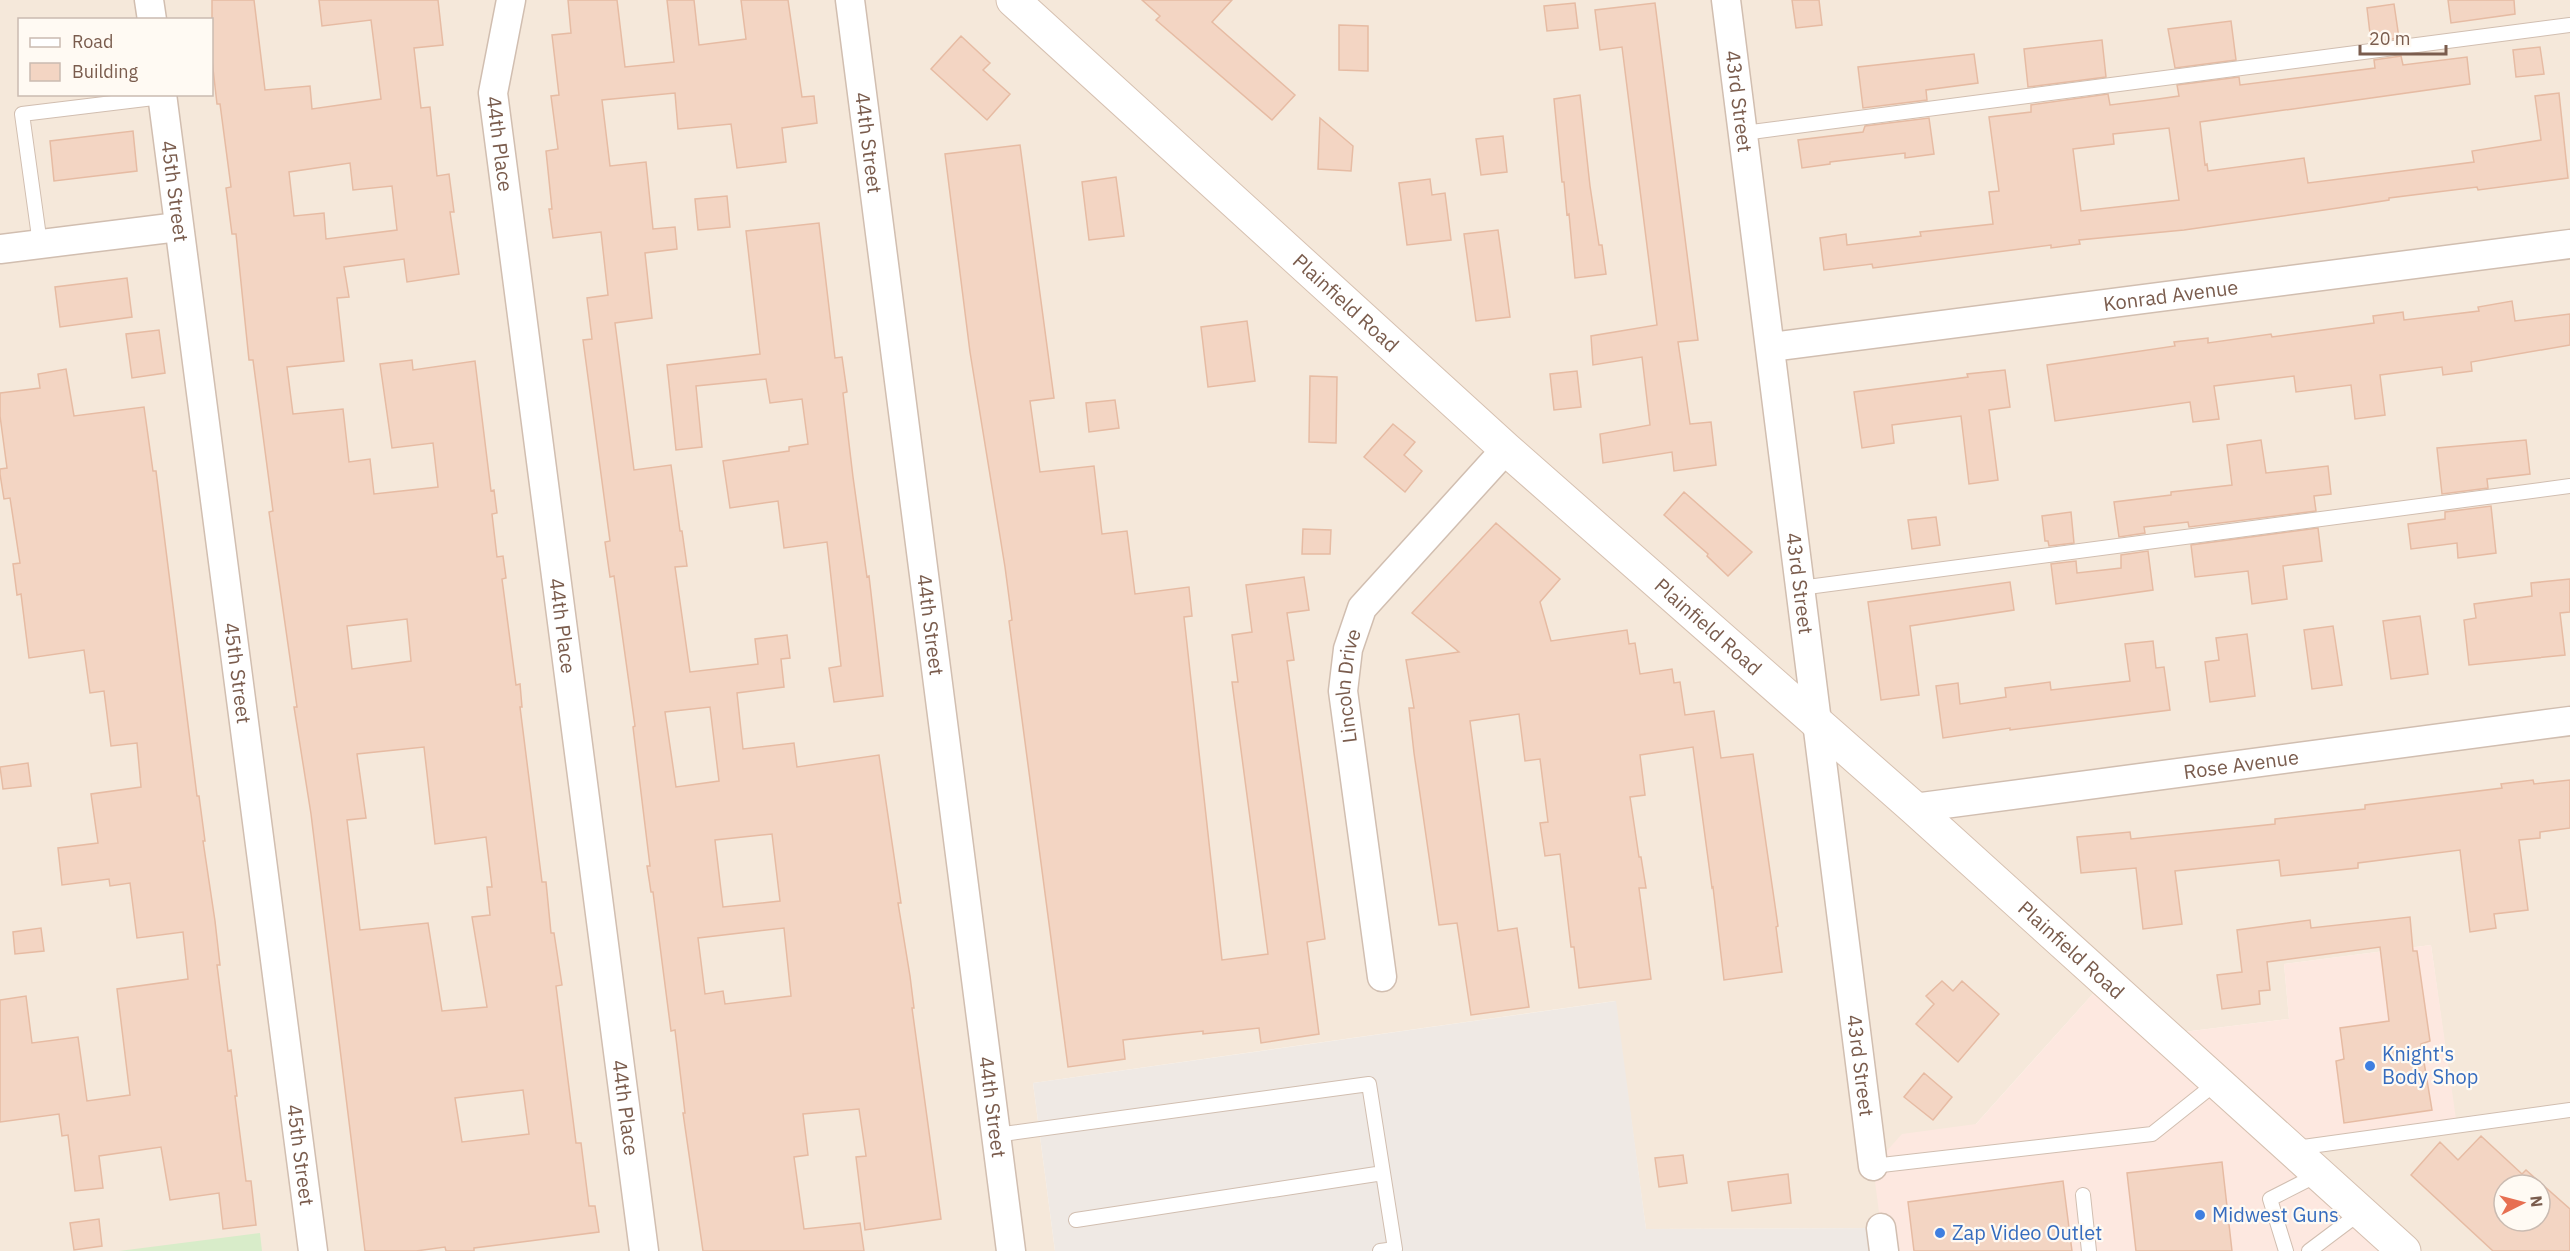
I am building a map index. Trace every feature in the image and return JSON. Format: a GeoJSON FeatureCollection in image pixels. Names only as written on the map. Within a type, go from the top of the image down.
{"type":"FeatureCollection","features":[{"type":"Feature","properties":{"kind":"street"},"geometry":{"type":"LineString","coordinates":[[149,0],[152,18]]}},
{"type":"Feature","properties":{"kind":"street","name":"44th Place"},"geometry":{"type":"LineString","coordinates":[[510,0],[493,93],[644,1251]]}},
{"type":"Feature","properties":{"kind":"street","name":"44th Street"},"geometry":{"type":"LineString","coordinates":[[850,0],[1011,1251]]}},
{"type":"Feature","properties":{"kind":"street","name":"Plainfield Road"},"geometry":{"type":"LineString","coordinates":[[1013,0],[1506,450],[1914,808],[2401,1250]]}},
{"type":"Feature","properties":{"kind":"street","name":"43rd Street"},"geometry":{"type":"LineString","coordinates":[[1726,0],[1772,347],[1816,723],[1874,1166]]}},
{"type":"Feature","properties":{"kind":"street","name":"45th Street"},"geometry":{"type":"LineString","coordinates":[[162,96],[313,1251]]}},
{"type":"Feature","properties":{"kind":"street"},"geometry":{"type":"LineString","coordinates":[[0,249],[178,227]]}},
{"type":"Feature","properties":{"kind":"street","name":"Konrad Avenue"},"geometry":{"type":"LineString","coordinates":[[1772,347],[2570,244]]}},
{"type":"Feature","properties":{"kind":"street","name":"Lincoln Drive"},"geometry":{"type":"LineString","coordinates":[[1382,977],[1343,691],[1348,649],[1362,608],[1506,450]]}},
{"type":"Feature","properties":{"kind":"street","name":"Rose Avenue"},"geometry":{"type":"LineString","coordinates":[[1914,808],[2570,721]]}},
{"type":"Feature","properties":{"kind":"lane"},"geometry":{"type":"LineString","coordinates":[[1744,133],[2570,25]]}},
{"type":"Feature","properties":{"kind":"lane"},"geometry":{"type":"LineString","coordinates":[[39,244],[22,114],[162,96]]}},
{"type":"Feature","properties":{"kind":"lane"},"geometry":{"type":"LineString","coordinates":[[1800,588],[2570,486]]}},
{"type":"Feature","properties":{"kind":"lane"},"geometry":{"type":"LineString","coordinates":[[1874,1166],[2152,1134],[2216,1083]]}},
{"type":"Feature","properties":{"kind":"lane"},"geometry":{"type":"LineString","coordinates":[[996,1135],[1369,1084],[1395,1249],[1380,1251]]}},
{"type":"Feature","properties":{"kind":"lane"},"geometry":{"type":"LineString","coordinates":[[2291,1149],[2570,1110]]}},
{"type":"Feature","properties":{"kind":"lane"},"geometry":{"type":"LineString","coordinates":[[1076,1220],[1383,1173]]}},
{"type":"Feature","properties":{"kind":"lane"},"geometry":{"type":"LineString","coordinates":[[2286,1251],[2270,1199],[2319,1174]]}},
{"type":"Feature","properties":{"kind":"lane"},"geometry":{"type":"LineString","coordinates":[[2083,1195],[2089,1251]]}},
{"type":"Feature","properties":{"kind":"lane"},"geometry":{"type":"LineString","coordinates":[[2309,1251],[2361,1212]]}},
{"type":"Feature","properties":{"kind":"shaded area"},"geometry":{"type":"Polygon","coordinates":[[[0,0],[2570,0],[2570,1251],[2404,1251],[2291,1149],[2456,1126],[2431,945],[2284,964],[2289,1019],[2151,1036],[2099,987],[1975,1125],[1902,1135],[1881,1228],[1646,1229],[1615,1001],[1033,1083],[1055,1251],[0,1251],[0,0]]]}},
{"type":"Feature","properties":{"kind":"shaded area"},"geometry":{"type":"Polygon","coordinates":[[[2431,945],[2457,1126],[2292,1149],[2404,1251],[1884,1251],[1873,1166],[1902,1134],[1976,1124],[2099,987],[2151,1036],[2289,1019],[2284,964],[2431,945]]]}},
{"type":"Feature","properties":{"kind":"shaded area"},"geometry":{"type":"Polygon","coordinates":[[[1616,1001],[1646,1229],[1881,1228],[1884,1251],[1055,1251],[1033,1083],[1616,1001]]]}},
{"type":"Feature","properties":{"kind":"green space"},"geometry":{"type":"Polygon","coordinates":[[[260,1233],[262,1251],[119,1251],[260,1233]]]}},
{"type":"Feature","properties":{"kind":"building"},"geometry":{"type":"Polygon","coordinates":[[[212,0],[254,0],[265,90],[310,86],[312,109],[381,99],[371,20],[322,26],[319,0],[438,0],[443,45],[414,48],[421,108],[430,107],[437,176],[449,174],[454,212],[450,212],[459,274],[407,282],[404,259],[344,267],[349,297],[337,298],[344,361],[287,367],[293,414],[343,409],[349,462],[370,459],[374,494],[438,487],[433,443],[392,448],[380,364],[412,360],[413,370],[475,361],[491,491],[494,490],[497,513],[492,514],[497,557],[503,556],[506,578],[502,579],[516,685],[520,684],[522,707],[520,707],[542,882],[546,882],[551,933],[554,933],[562,985],[556,986],[576,1143],[581,1143],[589,1206],[595,1206],[599,1232],[474,1248],[474,1251],[446,1251],[445,1247],[416,1251],[365,1251],[311,814],[294,707],[297,707],[269,512],[273,511],[253,360],[249,360],[236,234],[232,234],[226,188],[231,187],[220,104],[217,104],[213,69],[212,0]],[[350,163],[289,172],[294,216],[324,213],[326,239],[397,230],[392,186],[353,190],[350,163]],[[407,619],[347,626],[352,669],[411,661],[407,619]],[[424,747],[357,754],[366,818],[347,820],[360,930],[428,923],[442,1011],[487,1007],[472,917],[490,915],[487,887],[492,887],[486,837],[435,844],[424,747]],[[523,1090],[455,1098],[462,1142],[529,1134],[523,1090]]]}},
{"type":"Feature","properties":{"kind":"building"},"geometry":{"type":"Polygon","coordinates":[[[568,0],[617,0],[625,67],[674,62],[667,0],[694,0],[699,45],[746,39],[741,0],[788,0],[802,97],[814,96],[817,123],[782,128],[786,162],[737,168],[731,124],[678,129],[675,93],[602,100],[610,166],[646,162],[653,229],[675,227],[677,249],[645,253],[652,318],[615,323],[634,470],[671,465],[687,566],[675,567],[690,672],[758,664],[755,639],[787,635],[790,658],[781,659],[784,687],[737,693],[743,749],[794,743],[797,767],[879,755],[901,903],[898,903],[910,976],[914,1008],[912,1008],[941,1219],[865,1230],[856,1157],[866,1156],[859,1109],[803,1114],[808,1155],[794,1157],[804,1229],[860,1223],[864,1251],[703,1251],[683,1113],[685,1113],[675,1030],[671,1031],[653,892],[651,892],[647,866],[650,866],[633,727],[635,726],[614,576],[610,577],[605,542],[610,541],[583,340],[592,339],[587,298],[608,295],[601,232],[553,238],[549,209],[552,209],[546,151],[558,149],[551,96],[559,95],[552,35],[571,33],[568,0]],[[710,707],[665,712],[676,787],[719,781],[710,707]],[[772,834],[715,840],[723,907],[780,901],[772,834]],[[784,928],[698,938],[705,994],[723,991],[725,1004],[791,996],[784,928]]]}},
{"type":"Feature","properties":{"kind":"building"},"geometry":{"type":"Polygon","coordinates":[[[1142,0],[1232,0],[1212,22],[1295,95],[1272,120],[1156,20],[1160,16],[1142,0]]]}},
{"type":"Feature","properties":{"kind":"building"},"geometry":{"type":"Polygon","coordinates":[[[1792,0],[1819,0],[1822,25],[1796,28],[1792,0]]]}},
{"type":"Feature","properties":{"kind":"building"},"geometry":{"type":"Polygon","coordinates":[[[2448,0],[2514,0],[2515,14],[2451,23],[2448,0]]]}},
{"type":"Feature","properties":{"kind":"building"},"geometry":{"type":"Polygon","coordinates":[[[1575,3],[1578,28],[1547,31],[1544,6],[1575,3]]]}},
{"type":"Feature","properties":{"kind":"building"},"geometry":{"type":"Polygon","coordinates":[[[1655,3],[1698,340],[1678,342],[1690,424],[1711,422],[1716,465],[1674,471],[1672,452],[1603,463],[1600,434],[1650,425],[1642,357],[1593,365],[1591,336],[1657,325],[1622,47],[1600,50],[1595,10],[1655,3]]]}},
{"type":"Feature","properties":{"kind":"building"},"geometry":{"type":"Polygon","coordinates":[[[2394,4],[2399,38],[2371,42],[2367,8],[2394,4]]]}},
{"type":"Feature","properties":{"kind":"building"},"geometry":{"type":"Polygon","coordinates":[[[2231,21],[2236,60],[2175,68],[2168,29],[2231,21]]]}},
{"type":"Feature","properties":{"kind":"building"},"geometry":{"type":"Polygon","coordinates":[[[1339,25],[1368,26],[1368,71],[1339,70],[1339,25]]]}},
{"type":"Feature","properties":{"kind":"building"},"geometry":{"type":"Polygon","coordinates":[[[961,36],[990,63],[983,70],[1010,94],[987,120],[931,69],[961,36]]]}},
{"type":"Feature","properties":{"kind":"building"},"geometry":{"type":"Polygon","coordinates":[[[2102,40],[2106,77],[2028,87],[2024,49],[2102,40]]]}},
{"type":"Feature","properties":{"kind":"building"},"geometry":{"type":"Polygon","coordinates":[[[2540,47],[2544,74],[2516,77],[2513,50],[2540,47]]]}},
{"type":"Feature","properties":{"kind":"building"},"geometry":{"type":"Polygon","coordinates":[[[1974,54],[1978,83],[1926,90],[1927,100],[1863,108],[1858,67],[1974,54]]]}},
{"type":"Feature","properties":{"kind":"building"},"geometry":{"type":"Polygon","coordinates":[[[2401,56],[2403,65],[2467,57],[2470,84],[2200,122],[2205,165],[2207,164],[2208,171],[2304,158],[2308,183],[2474,162],[2472,151],[2541,140],[2535,96],[2559,93],[2568,178],[2478,190],[2477,187],[2389,198],[2389,200],[2338,208],[2184,230],[2079,240],[2080,244],[2051,248],[2051,245],[1873,268],[1872,264],[1824,270],[1820,238],[1846,234],[1847,245],[1921,236],[1920,232],[1993,224],[1989,192],[1999,191],[1989,117],[2031,112],[2031,105],[2108,94],[2110,105],[2179,96],[2177,85],[2239,77],[2240,85],[2375,68],[2374,60],[2401,56]],[[2169,128],[2113,134],[2114,144],[2073,149],[2081,211],[2179,200],[2169,128]]]}},
{"type":"Feature","properties":{"kind":"building"},"geometry":{"type":"Polygon","coordinates":[[[1580,95],[1590,186],[1606,274],[1575,278],[1554,99],[1580,95]]]}},
{"type":"Feature","properties":{"kind":"building"},"geometry":{"type":"Polygon","coordinates":[[[1320,118],[1353,146],[1351,171],[1318,169],[1320,118]]]}},
{"type":"Feature","properties":{"kind":"building"},"geometry":{"type":"Polygon","coordinates":[[[1929,118],[1934,154],[1905,158],[1905,153],[1830,162],[1830,164],[1802,168],[1798,140],[1863,132],[1865,126],[1929,118]]]}},
{"type":"Feature","properties":{"kind":"building"},"geometry":{"type":"Polygon","coordinates":[[[133,131],[137,171],[54,181],[50,141],[133,131]]]}},
{"type":"Feature","properties":{"kind":"building"},"geometry":{"type":"Polygon","coordinates":[[[1503,136],[1507,172],[1481,175],[1476,139],[1503,136]]]}},
{"type":"Feature","properties":{"kind":"building"},"geometry":{"type":"Polygon","coordinates":[[[1020,145],[1054,398],[1030,401],[1040,472],[1094,466],[1102,534],[1127,531],[1135,594],[1189,587],[1192,616],[1184,617],[1222,960],[1268,954],[1232,682],[1238,682],[1232,635],[1252,632],[1246,585],[1304,577],[1309,610],[1287,613],[1294,660],[1287,661],[1325,939],[1307,942],[1319,1034],[1261,1043],[1259,1028],[1203,1034],[1203,1031],[1123,1040],[1125,1059],[1068,1067],[1009,621],[1012,620],[1005,567],[970,352],[945,154],[1020,145]]]}},
{"type":"Feature","properties":{"kind":"building"},"geometry":{"type":"Polygon","coordinates":[[[1116,177],[1124,236],[1089,240],[1082,182],[1116,177]]]}},
{"type":"Feature","properties":{"kind":"building"},"geometry":{"type":"Polygon","coordinates":[[[1430,179],[1432,195],[1445,193],[1451,240],[1407,245],[1399,183],[1430,179]]]}},
{"type":"Feature","properties":{"kind":"building"},"geometry":{"type":"Polygon","coordinates":[[[727,196],[730,227],[698,230],[695,199],[727,196]]]}},
{"type":"Feature","properties":{"kind":"building"},"geometry":{"type":"Polygon","coordinates":[[[819,223],[835,358],[842,357],[847,392],[843,393],[867,577],[869,576],[883,696],[834,702],[829,668],[841,666],[827,542],[784,548],[778,501],[730,508],[723,461],[789,451],[789,447],[808,444],[802,399],[770,403],[766,379],[696,386],[702,447],[676,450],[667,365],[760,354],[746,231],[819,223]]]}},
{"type":"Feature","properties":{"kind":"building"},"geometry":{"type":"Polygon","coordinates":[[[1498,230],[1510,317],[1476,321],[1464,234],[1498,230]]]}},
{"type":"Feature","properties":{"kind":"building"},"geometry":{"type":"Polygon","coordinates":[[[127,278],[132,317],[60,327],[55,287],[127,278]]]}},
{"type":"Feature","properties":{"kind":"building"},"geometry":{"type":"Polygon","coordinates":[[[2512,301],[2515,321],[2570,314],[2570,345],[2471,362],[2472,371],[2443,375],[2442,367],[2380,375],[2385,415],[2355,419],[2351,385],[2296,392],[2294,376],[2214,386],[2219,419],[2193,422],[2190,402],[2055,421],[2047,365],[2175,346],[2174,342],[2208,338],[2208,343],[2271,334],[2272,337],[2374,323],[2373,316],[2403,312],[2404,320],[2479,311],[2478,307],[2512,301]]]}},
{"type":"Feature","properties":{"kind":"building"},"geometry":{"type":"Polygon","coordinates":[[[1247,321],[1255,381],[1208,387],[1201,327],[1247,321]]]}},
{"type":"Feature","properties":{"kind":"building"},"geometry":{"type":"Polygon","coordinates":[[[159,330],[165,373],[132,378],[126,334],[159,330]]]}},
{"type":"Feature","properties":{"kind":"building"},"geometry":{"type":"Polygon","coordinates":[[[66,369],[74,416],[144,407],[153,471],[156,471],[197,796],[199,796],[205,841],[203,841],[215,921],[220,965],[217,965],[228,1051],[231,1050],[246,1181],[251,1181],[256,1225],[223,1229],[219,1193],[170,1200],[161,1147],[99,1156],[103,1188],[75,1191],[68,1135],[62,1136],[59,1114],[0,1122],[0,1000],[26,996],[32,1043],[78,1037],[87,1101],[130,1095],[117,989],[188,979],[183,932],[137,938],[130,883],[110,886],[109,879],[62,885],[58,848],[98,843],[91,794],[141,787],[137,743],[111,746],[104,691],[90,693],[84,650],[29,658],[21,594],[17,595],[13,564],[20,563],[10,498],[4,499],[0,474],[0,469],[7,468],[0,416],[0,393],[40,388],[38,374],[66,369]]]}},
{"type":"Feature","properties":{"kind":"building"},"geometry":{"type":"Polygon","coordinates":[[[2005,370],[2010,407],[1989,410],[1998,480],[1969,484],[1961,416],[1892,425],[1894,443],[1862,448],[1854,392],[2005,370]]]}},
{"type":"Feature","properties":{"kind":"building"},"geometry":{"type":"Polygon","coordinates":[[[1577,371],[1581,407],[1554,410],[1550,374],[1577,371]]]}},
{"type":"Feature","properties":{"kind":"building"},"geometry":{"type":"Polygon","coordinates":[[[1310,376],[1337,377],[1336,443],[1309,442],[1310,376]]]}},
{"type":"Feature","properties":{"kind":"building"},"geometry":{"type":"Polygon","coordinates":[[[1115,400],[1119,428],[1089,432],[1086,403],[1115,400]]]}},
{"type":"Feature","properties":{"kind":"building"},"geometry":{"type":"Polygon","coordinates":[[[1393,424],[1415,442],[1404,455],[1422,471],[1405,492],[1364,457],[1393,424]]]}},
{"type":"Feature","properties":{"kind":"building"},"geometry":{"type":"Polygon","coordinates":[[[2261,440],[2266,473],[2328,466],[2331,494],[2314,496],[2316,511],[2189,527],[2188,522],[2144,527],[2145,533],[2119,537],[2114,502],[2232,485],[2227,445],[2261,440]]]}},
{"type":"Feature","properties":{"kind":"building"},"geometry":{"type":"Polygon","coordinates":[[[2526,440],[2530,474],[2487,479],[2488,488],[2442,494],[2437,448],[2526,440]]]}},
{"type":"Feature","properties":{"kind":"building"},"geometry":{"type":"Polygon","coordinates":[[[1684,492],[1752,552],[1728,576],[1707,556],[1708,554],[1664,515],[1684,492]]]}},
{"type":"Feature","properties":{"kind":"building"},"geometry":{"type":"Polygon","coordinates":[[[2491,506],[2496,553],[2458,558],[2457,543],[2411,549],[2408,524],[2445,519],[2445,512],[2491,506]]]}},
{"type":"Feature","properties":{"kind":"building"},"geometry":{"type":"Polygon","coordinates":[[[2071,512],[2074,543],[2049,546],[2048,541],[2045,541],[2042,516],[2071,512]]]}},
{"type":"Feature","properties":{"kind":"building"},"geometry":{"type":"Polygon","coordinates":[[[1936,517],[1940,545],[1912,549],[1908,520],[1936,517]]]}},
{"type":"Feature","properties":{"kind":"building"},"geometry":{"type":"Polygon","coordinates":[[[1496,523],[1560,579],[1540,602],[1551,641],[1627,630],[1629,644],[1635,643],[1640,674],[1672,669],[1674,683],[1680,682],[1685,715],[1714,711],[1721,758],[1753,754],[1778,926],[1776,927],[1782,972],[1724,980],[1693,747],[1640,755],[1645,795],[1630,797],[1646,888],[1639,888],[1651,979],[1579,988],[1574,947],[1571,947],[1560,854],[1545,856],[1540,823],[1548,822],[1540,759],[1525,761],[1519,714],[1470,721],[1498,931],[1517,928],[1529,1007],[1471,1015],[1457,923],[1439,925],[1414,753],[1409,708],[1414,708],[1406,660],[1459,652],[1412,613],[1496,523]]]}},
{"type":"Feature","properties":{"kind":"building"},"geometry":{"type":"Polygon","coordinates":[[[2318,528],[2322,561],[2283,566],[2287,599],[2252,604],[2248,571],[2195,577],[2191,545],[2318,528]]]}},
{"type":"Feature","properties":{"kind":"building"},"geometry":{"type":"Polygon","coordinates":[[[1303,529],[1331,530],[1330,554],[1302,554],[1303,529]]]}},
{"type":"Feature","properties":{"kind":"building"},"geometry":{"type":"Polygon","coordinates":[[[2148,551],[2153,590],[2056,604],[2051,564],[2076,561],[2077,573],[2121,568],[2121,555],[2148,551]]]}},
{"type":"Feature","properties":{"kind":"building"},"geometry":{"type":"Polygon","coordinates":[[[2570,579],[2570,612],[2560,613],[2565,655],[2469,665],[2464,620],[2476,618],[2474,604],[2532,596],[2531,583],[2570,579]]]}},
{"type":"Feature","properties":{"kind":"building"},"geometry":{"type":"Polygon","coordinates":[[[2010,582],[2014,610],[1910,626],[1919,695],[1881,700],[1868,602],[2010,582]]]}},
{"type":"Feature","properties":{"kind":"building"},"geometry":{"type":"Polygon","coordinates":[[[2420,616],[2428,674],[2391,679],[2383,621],[2420,616]]]}},
{"type":"Feature","properties":{"kind":"building"},"geometry":{"type":"Polygon","coordinates":[[[2333,626],[2342,685],[2312,689],[2304,630],[2333,626]]]}},
{"type":"Feature","properties":{"kind":"building"},"geometry":{"type":"Polygon","coordinates":[[[2247,634],[2255,696],[2210,702],[2205,662],[2219,660],[2216,638],[2247,634]]]}},
{"type":"Feature","properties":{"kind":"building"},"geometry":{"type":"Polygon","coordinates":[[[2153,641],[2156,668],[2164,667],[2170,710],[1943,738],[1936,686],[1958,683],[1960,704],[2006,697],[2005,688],[2050,682],[2051,690],[2130,681],[2125,644],[2153,641]]]}},
{"type":"Feature","properties":{"kind":"building"},"geometry":{"type":"Polygon","coordinates":[[[28,763],[31,786],[3,789],[0,767],[28,763]]]}},
{"type":"Feature","properties":{"kind":"building"},"geometry":{"type":"Polygon","coordinates":[[[2533,780],[2534,784],[2570,780],[2570,828],[2540,832],[2540,838],[2519,840],[2528,910],[2494,914],[2496,928],[2470,932],[2460,850],[2358,863],[2358,868],[2281,876],[2279,860],[2175,871],[2182,924],[2143,929],[2136,868],[2081,873],[2077,837],[2130,832],[2131,839],[2275,824],[2275,819],[2365,809],[2365,805],[2502,788],[2501,784],[2533,780]]]}},
{"type":"Feature","properties":{"kind":"building"},"geometry":{"type":"Polygon","coordinates":[[[2410,917],[2413,951],[2417,951],[2430,1041],[2421,1044],[2432,1110],[2344,1123],[2336,1061],[2344,1059],[2340,1028],[2389,1021],[2380,947],[2267,962],[2270,990],[2259,991],[2260,1004],[2222,1009],[2217,975],[2242,972],[2237,930],[2310,920],[2311,928],[2410,917]]]}},
{"type":"Feature","properties":{"kind":"building"},"geometry":{"type":"Polygon","coordinates":[[[41,928],[44,951],[15,954],[13,932],[41,928]]]}},
{"type":"Feature","properties":{"kind":"building"},"geometry":{"type":"Polygon","coordinates":[[[1942,981],[1953,991],[1962,981],[1999,1014],[1958,1062],[1916,1024],[1934,1004],[1926,996],[1942,981]]]}},
{"type":"Feature","properties":{"kind":"building"},"geometry":{"type":"Polygon","coordinates":[[[1924,1073],[1952,1097],[1933,1120],[1904,1097],[1924,1073]]]}},
{"type":"Feature","properties":{"kind":"building"},"geometry":{"type":"Polygon","coordinates":[[[2481,1136],[2521,1173],[2492,1173],[2492,1233],[2552,1233],[2552,1193],[2570,1209],[2570,1251],[2493,1251],[2411,1175],[2440,1142],[2458,1160],[2481,1136]]]}},
{"type":"Feature","properties":{"kind":"building"},"geometry":{"type":"Polygon","coordinates":[[[1683,1155],[1687,1183],[1659,1187],[1655,1158],[1683,1155]]]}},
{"type":"Feature","properties":{"kind":"building"},"geometry":{"type":"Polygon","coordinates":[[[2222,1162],[2232,1251],[2136,1251],[2127,1173],[2222,1162]]]}},
{"type":"Feature","properties":{"kind":"building"},"geometry":{"type":"Polygon","coordinates":[[[1788,1174],[1791,1203],[1732,1211],[1728,1182],[1788,1174]]]}},
{"type":"Feature","properties":{"kind":"building"},"geometry":{"type":"Polygon","coordinates":[[[2063,1181],[2072,1251],[1914,1251],[1908,1202],[2063,1181]]]}},
{"type":"Feature","properties":{"kind":"building"},"geometry":{"type":"Polygon","coordinates":[[[99,1219],[102,1246],[74,1250],[70,1223],[99,1219]]]}},
{"type":"Feature","properties":{"kind":"place","name":"Knight's Body Shop"},"geometry":{"type":"Point","coordinates":[2370,1066]}},
{"type":"Feature","properties":{"kind":"place","name":"Midwest Guns"},"geometry":{"type":"Point","coordinates":[2200,1215]}},
{"type":"Feature","properties":{"kind":"place","name":"Zap Video Outlet"},"geometry":{"type":"Point","coordinates":[1940,1233]}}]}
